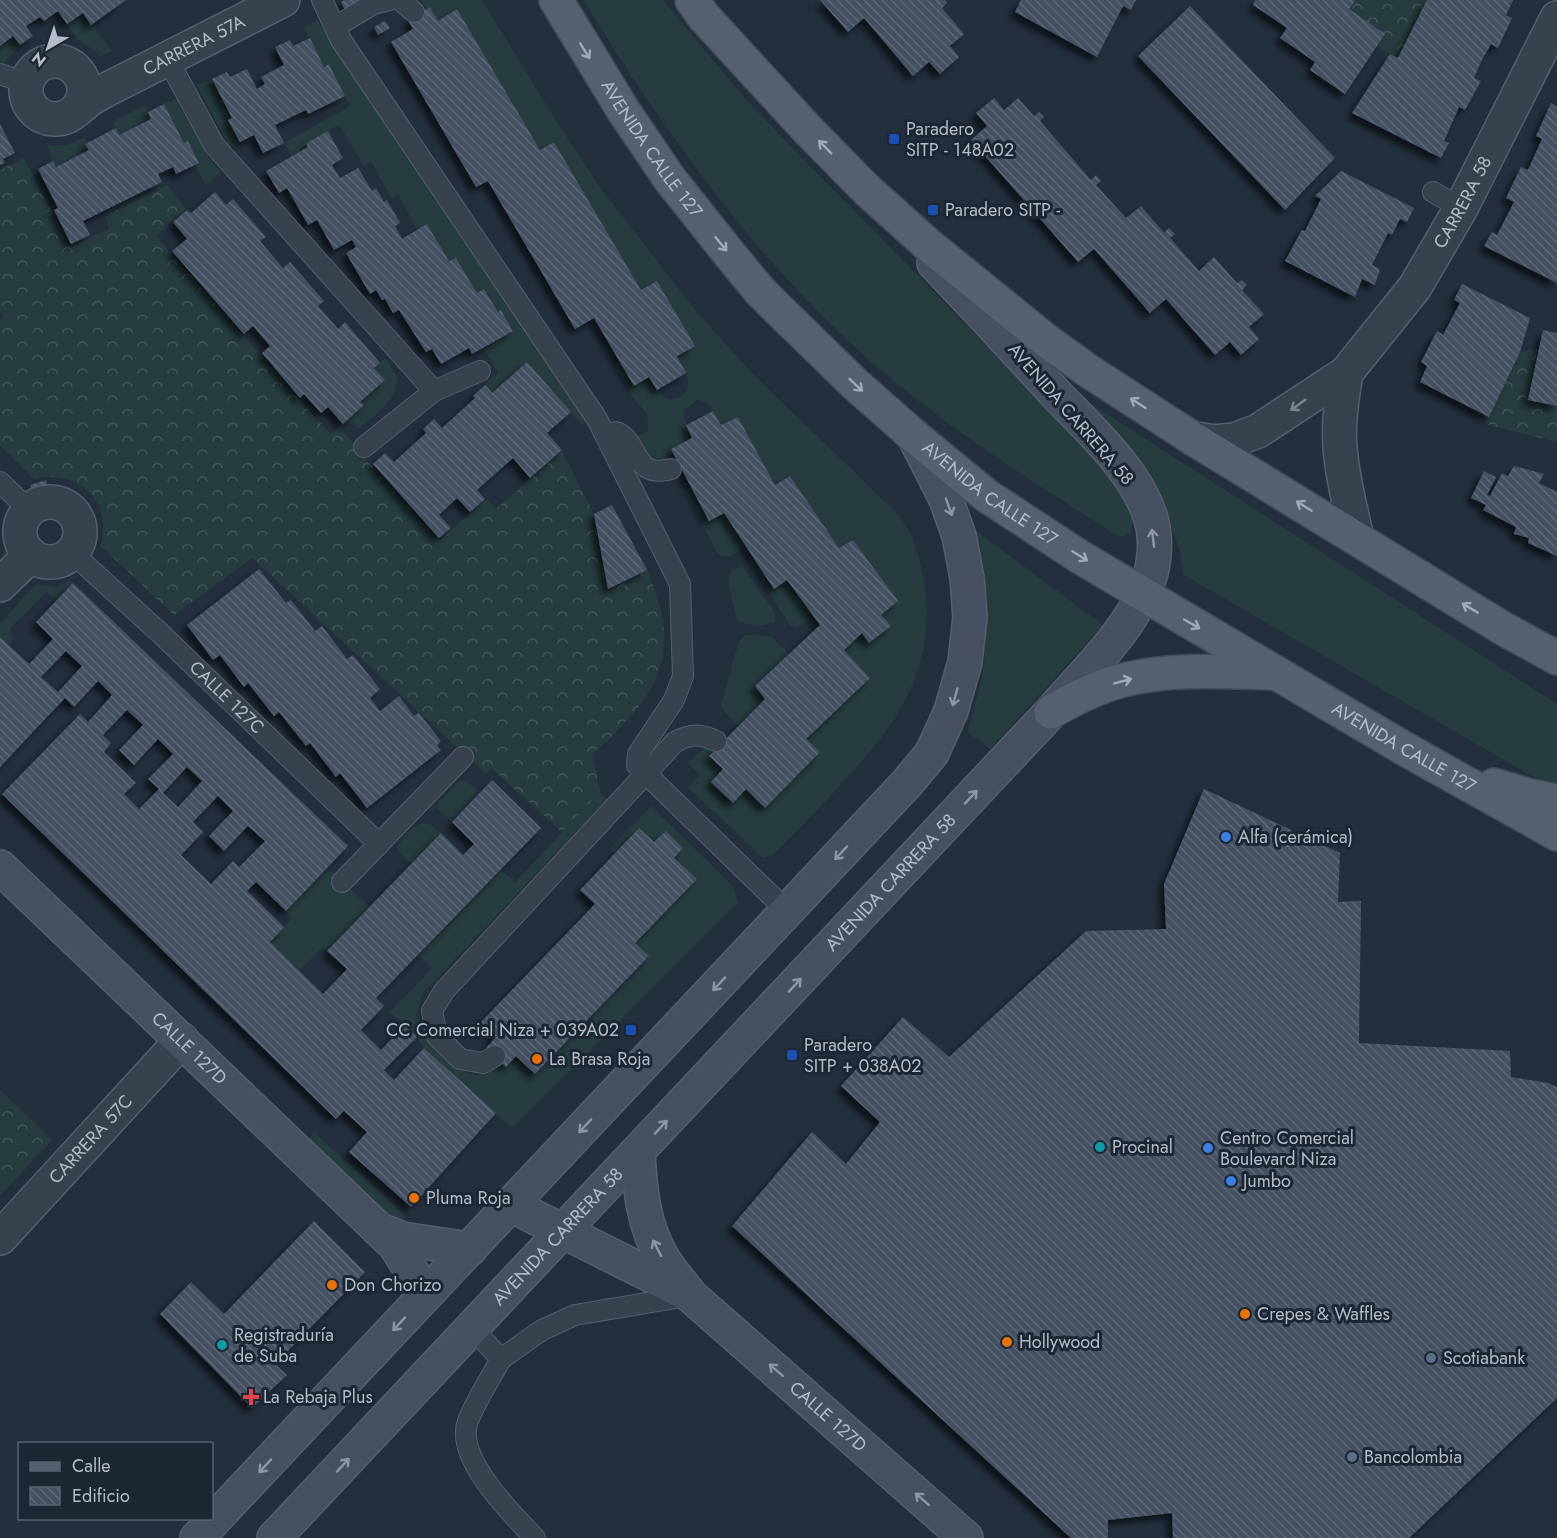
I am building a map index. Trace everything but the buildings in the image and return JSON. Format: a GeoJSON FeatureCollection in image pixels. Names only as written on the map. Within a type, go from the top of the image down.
{"type":"FeatureCollection","features":[{"type":"Feature","properties":{"kind":"main road","name":"AVENIDA CALLE 127"},"geometry":{"type":"LineString","coordinates":[[556,0],[623,110],[669,178],[727,251],[778,309],[855,384],[914,436],[987,496],[1142,595],[1441,769],[1555,826]]}},
{"type":"Feature","properties":{"kind":"main road"},"geometry":{"type":"LineString","coordinates":[[692,0],[807,130],[866,189],[927,243],[1043,338],[1192,438],[1504,629],[1557,658]]}},
{"type":"Feature","properties":{"kind":"main road","name":"AVENIDA CARRERA 58"},"geometry":{"type":"LineString","coordinates":[[274,1538],[1051,712],[1120,633],[1142,595],[1155,553],[1151,519],[1131,479],[1096,437],[866,189]]}},
{"type":"Feature","properties":{"kind":"main road"},"geometry":{"type":"LineString","coordinates":[[196,1538],[511,1206],[908,782],[932,753],[951,711],[965,662],[970,617],[967,578],[959,536],[946,499],[914,436]]}},
{"type":"Feature","properties":{"kind":"main road"},"geometry":{"type":"LineString","coordinates":[[1504,629],[1557,648]]}},
{"type":"Feature","properties":{"kind":"main road"},"geometry":{"type":"LineString","coordinates":[[1504,629],[1557,673]]}},
{"type":"Feature","properties":{"kind":"main road"},"geometry":{"type":"LineString","coordinates":[[1051,712],[1082,694],[1127,679],[1166,673],[1276,673]]}},
{"type":"Feature","properties":{"kind":"main road","name":"CALLE 127D"},"geometry":{"type":"LineString","coordinates":[[0,867],[395,1245],[417,1280],[423,1298]]}},
{"type":"Feature","properties":{"kind":"main road","name":"CALLE 127D"},"geometry":{"type":"LineString","coordinates":[[638,1152],[640,1194],[646,1223],[664,1260],[691,1296],[966,1538]]}},
{"type":"Feature","properties":{"kind":"main road","name":"CALLE 127D"},"geometry":{"type":"LineString","coordinates":[[511,1206],[691,1296]]}},
{"type":"Feature","properties":{"kind":"main road","name":"CALLE 127D"},"geometry":{"type":"LineString","coordinates":[[380,1230],[402,1239],[470,1249]]}},
{"type":"Feature","properties":{"kind":"street","name":"CARRERA 57A"},"geometry":{"type":"LineString","coordinates":[[92,82],[73,66],[54,61],[13,79],[28,102],[41,116],[59,119],[77,110],[92,82],[167,58],[268,4]]}},
{"type":"Feature","properties":{"kind":"street","name":"CARRERA 58"},"geometry":{"type":"LineString","coordinates":[[1192,438],[1213,442],[1234,440],[1258,431],[1346,373],[1415,287],[1461,208],[1557,18]]}},
{"type":"Feature","properties":{"kind":"street","name":"CARRERA 58"},"geometry":{"type":"LineString","coordinates":[[1346,373],[1340,411],[1339,446],[1358,539]]}},
{"type":"Feature","properties":{"kind":"street"},"geometry":{"type":"LineString","coordinates":[[48,502],[59,503],[68,508],[75,516],[80,536],[76,547],[69,555],[50,562],[31,555],[20,538],[23,518],[29,510],[48,502]]}},
{"type":"Feature","properties":{"kind":"street"},"geometry":{"type":"LineString","coordinates":[[0,585],[31,555]]}},
{"type":"Feature","properties":{"kind":"street","name":"CARRERA 57C"},"geometry":{"type":"LineString","coordinates":[[0,1238],[182,1040]]}},
{"type":"Feature","properties":{"kind":"lane"},"geometry":{"type":"LineString","coordinates":[[322,0],[341,40],[597,419],[680,584],[683,676],[674,700],[638,754],[637,765],[787,911]]}},
{"type":"Feature","properties":{"kind":"lane"},"geometry":{"type":"LineString","coordinates":[[335,27],[373,4],[389,0]]}},
{"type":"Feature","properties":{"kind":"lane"},"geometry":{"type":"LineString","coordinates":[[167,58],[214,145],[434,392]]}},
{"type":"Feature","properties":{"kind":"lane"},"geometry":{"type":"LineString","coordinates":[[1433,192],[1461,208]]}},
{"type":"Feature","properties":{"kind":"lane"},"geometry":{"type":"LineString","coordinates":[[364,447],[434,392],[480,371]]}},
{"type":"Feature","properties":{"kind":"lane"},"geometry":{"type":"LineString","coordinates":[[606,436],[616,432],[624,435],[645,467],[661,471],[671,469]]}},
{"type":"Feature","properties":{"kind":"lane"},"geometry":{"type":"LineString","coordinates":[[0,482],[29,510]]}},
{"type":"Feature","properties":{"kind":"lane","name":"CALLE 127C"},"geometry":{"type":"LineString","coordinates":[[69,555],[81,561],[160,633],[379,844]]}},
{"type":"Feature","properties":{"kind":"lane"},"geometry":{"type":"LineString","coordinates":[[495,1056],[483,1063],[460,1059],[438,1036],[432,1011],[444,991],[675,742],[696,734],[716,741]]}},
{"type":"Feature","properties":{"kind":"lane"},"geometry":{"type":"LineString","coordinates":[[342,882],[463,757]]}},
{"type":"Feature","properties":{"kind":"lane"},"geometry":{"type":"LineString","coordinates":[[535,1538],[496,1497],[475,1463],[467,1440],[467,1423],[501,1359],[542,1330],[575,1315],[691,1296]]}},
{"type":"Feature","properties":{"kind":"lane"},"geometry":{"type":"LineString","coordinates":[[472,1329],[501,1359]]}},
{"type":"Feature","properties":{"kind":"green space"},"geometry":{"type":"Polygon","coordinates":[[[421,0],[482,0],[599,186],[696,311],[754,375],[897,513],[911,536],[924,580],[927,612],[925,642],[918,670],[907,696],[893,720],[857,767],[773,855],[762,858],[688,787],[700,775],[688,763],[706,746],[713,751],[710,756],[723,769],[711,782],[733,802],[746,789],[820,752],[806,739],[870,678],[844,650],[862,633],[869,643],[890,626],[881,615],[897,601],[853,540],[839,548],[790,476],[775,485],[738,417],[721,425],[709,406],[697,400],[684,410],[683,415],[692,438],[671,449],[673,454],[666,457],[655,458],[647,453],[637,437],[648,431],[647,414],[632,396],[614,364],[620,362],[634,386],[649,377],[663,396],[673,399],[685,393],[688,383],[677,356],[694,346],[641,290],[554,142],[540,150],[457,9],[438,21],[430,7],[427,9],[421,0]]]}},
{"type":"Feature","properties":{"kind":"green space"},"geometry":{"type":"Polygon","coordinates":[[[583,0],[663,0],[744,97],[1096,457],[1127,503],[1133,523],[1131,532],[1125,536],[1118,536],[975,443],[907,392],[843,336],[769,259],[702,177],[641,90],[583,0]]]}},
{"type":"Feature","properties":{"kind":"green space"},"geometry":{"type":"Polygon","coordinates":[[[1353,0],[1427,0],[1398,58],[1377,47],[1384,34],[1349,9],[1355,1],[1353,0]]]}},
{"type":"Feature","properties":{"kind":"green space"},"geometry":{"type":"Polygon","coordinates":[[[83,13],[112,51],[99,57],[96,52],[76,38],[67,24],[83,13]]]}},
{"type":"Feature","properties":{"kind":"green space"},"geometry":{"type":"Polygon","coordinates":[[[317,20],[396,133],[588,419],[582,425],[527,362],[492,393],[485,385],[498,372],[483,348],[513,330],[502,311],[498,312],[485,289],[477,293],[456,258],[449,261],[427,224],[417,230],[398,194],[391,198],[371,161],[364,166],[339,125],[306,143],[308,147],[292,156],[284,143],[350,106],[330,65],[324,67],[304,27],[317,20]]]}},
{"type":"Feature","properties":{"kind":"green space"},"geometry":{"type":"Polygon","coordinates":[[[13,36],[20,45],[3,64],[0,61],[0,46],[13,36]]]}},
{"type":"Feature","properties":{"kind":"green space"},"geometry":{"type":"Polygon","coordinates":[[[212,79],[232,118],[229,120],[240,142],[230,148],[197,85],[212,79]]]}},
{"type":"Feature","properties":{"kind":"green space"},"geometry":{"type":"Polygon","coordinates":[[[175,98],[208,157],[221,172],[206,185],[195,165],[199,162],[188,141],[184,143],[164,104],[175,98]]]}},
{"type":"Feature","properties":{"kind":"green space"},"geometry":{"type":"Polygon","coordinates":[[[146,105],[151,119],[119,135],[113,122],[146,105]]]}},
{"type":"Feature","properties":{"kind":"green space"},"geometry":{"type":"Polygon","coordinates":[[[85,137],[89,150],[56,167],[47,146],[67,145],[85,137]]]}},
{"type":"Feature","properties":{"kind":"green space"},"geometry":{"type":"Polygon","coordinates":[[[24,158],[70,247],[109,229],[105,216],[167,185],[186,209],[156,236],[330,434],[340,427],[439,541],[487,499],[496,509],[562,451],[594,514],[608,589],[647,570],[661,611],[664,648],[661,665],[643,700],[629,718],[593,753],[600,792],[562,832],[491,768],[486,774],[252,558],[174,615],[101,546],[103,523],[101,511],[89,492],[69,480],[57,477],[34,479],[0,445],[0,321],[4,316],[0,313],[0,170],[24,158]]]}},
{"type":"Feature","properties":{"kind":"green space"},"geometry":{"type":"Polygon","coordinates":[[[1538,349],[1528,400],[1557,406],[1557,442],[1485,424],[1520,352],[1538,349]]]}},
{"type":"Feature","properties":{"kind":"green space"},"geometry":{"type":"Polygon","coordinates":[[[386,358],[398,379],[393,395],[384,407],[359,428],[346,421],[364,406],[360,402],[385,380],[374,368],[386,358]]]}},
{"type":"Feature","properties":{"kind":"green space"},"geometry":{"type":"Polygon","coordinates":[[[1073,392],[1557,704],[1557,785],[1546,784],[1184,575],[1179,548],[1160,497],[1073,392]]]}},
{"type":"Feature","properties":{"kind":"green space"},"geometry":{"type":"Polygon","coordinates":[[[691,487],[709,521],[724,513],[746,548],[729,556],[718,554],[685,491],[691,487]]]}},
{"type":"Feature","properties":{"kind":"green space"},"geometry":{"type":"Polygon","coordinates":[[[6,513],[13,515],[9,530],[12,551],[0,564],[5,545],[6,513]]]}},
{"type":"Feature","properties":{"kind":"green space"},"geometry":{"type":"Polygon","coordinates":[[[966,523],[1103,625],[990,749],[968,732],[983,673],[985,628],[979,575],[966,523]]]}},
{"type":"Feature","properties":{"kind":"green space"},"geometry":{"type":"Polygon","coordinates":[[[754,559],[774,589],[787,580],[812,613],[808,615],[810,620],[797,627],[791,626],[750,563],[754,559]]]}},
{"type":"Feature","properties":{"kind":"green space"},"geometry":{"type":"Polygon","coordinates":[[[742,566],[774,611],[775,621],[761,626],[737,621],[728,580],[732,570],[742,566]]]}},
{"type":"Feature","properties":{"kind":"green space"},"geometry":{"type":"Polygon","coordinates":[[[70,581],[73,583],[57,601],[47,592],[11,627],[10,634],[14,638],[8,645],[0,637],[0,623],[36,584],[56,587],[70,581]]]}},
{"type":"Feature","properties":{"kind":"green space"},"geometry":{"type":"Polygon","coordinates":[[[745,635],[771,636],[789,654],[755,686],[765,699],[738,726],[723,710],[721,704],[739,641],[745,635]]]}},
{"type":"Feature","properties":{"kind":"green space"},"geometry":{"type":"Polygon","coordinates":[[[464,780],[481,792],[452,822],[437,808],[438,803],[458,782],[464,780]]]}},
{"type":"Feature","properties":{"kind":"green space"},"geometry":{"type":"Polygon","coordinates":[[[600,792],[607,799],[422,994],[418,1012],[420,1026],[424,1036],[448,1063],[467,1073],[480,1075],[502,1063],[506,1067],[516,1056],[535,1074],[649,957],[635,943],[697,879],[674,858],[683,848],[666,831],[654,842],[639,828],[614,854],[610,849],[651,806],[734,887],[738,903],[512,1129],[424,1048],[417,1037],[390,1012],[432,968],[419,955],[501,870],[515,882],[600,792]]]}},
{"type":"Feature","properties":{"kind":"green space"},"geometry":{"type":"Polygon","coordinates":[[[423,823],[430,824],[441,833],[411,865],[397,849],[407,834],[423,823]]]}},
{"type":"Feature","properties":{"kind":"green space"},"geometry":{"type":"Polygon","coordinates":[[[327,868],[370,907],[327,951],[323,947],[300,970],[270,942],[292,918],[286,911],[327,868]]]}},
{"type":"Feature","properties":{"kind":"green space"},"geometry":{"type":"Polygon","coordinates":[[[0,1089],[52,1140],[0,1196],[0,1089]]]}},
{"type":"Feature","properties":{"kind":"green space"},"geometry":{"type":"Polygon","coordinates":[[[314,1132],[406,1216],[398,1224],[308,1139],[314,1132]]]}},
{"type":"Feature","properties":{"kind":"place","name":"Paradero SITP - 148A02"},"geometry":{"type":"Point","coordinates":[894,139]}},
{"type":"Feature","properties":{"kind":"place","name":"Paradero SITP -"},"geometry":{"type":"Point","coordinates":[933,210]}},
{"type":"Feature","properties":{"kind":"place","name":"Alfa (cerámica)"},"geometry":{"type":"Point","coordinates":[1226,837]}},
{"type":"Feature","properties":{"kind":"place","name":"CC Comercial Niza + 039A02"},"geometry":{"type":"Point","coordinates":[631,1030]}},
{"type":"Feature","properties":{"kind":"place","name":"Paradero SITP + 038A02"},"geometry":{"type":"Point","coordinates":[792,1055]}},
{"type":"Feature","properties":{"kind":"place","name":"La Brasa Roja"},"geometry":{"type":"Point","coordinates":[537,1059]}},
{"type":"Feature","properties":{"kind":"place","name":"Procinal"},"geometry":{"type":"Point","coordinates":[1100,1147]}},
{"type":"Feature","properties":{"kind":"place","name":"Centro Comercial Boulevard Niza"},"geometry":{"type":"Point","coordinates":[1208,1148]}},
{"type":"Feature","properties":{"kind":"place","name":"Jumbo"},"geometry":{"type":"Point","coordinates":[1231,1181]}},
{"type":"Feature","properties":{"kind":"place","name":"Pluma Roja"},"geometry":{"type":"Point","coordinates":[414,1198]}},
{"type":"Feature","properties":{"kind":"place","name":"Don Chorizo"},"geometry":{"type":"Point","coordinates":[332,1285]}},
{"type":"Feature","properties":{"kind":"place","name":"Crepes & Waffles"},"geometry":{"type":"Point","coordinates":[1245,1314]}},
{"type":"Feature","properties":{"kind":"place","name":"Hollywood"},"geometry":{"type":"Point","coordinates":[1007,1342]}},
{"type":"Feature","properties":{"kind":"place","name":"Registraduría de Suba"},"geometry":{"type":"Point","coordinates":[222,1345]}},
{"type":"Feature","properties":{"kind":"place","name":"Scotiabank"},"geometry":{"type":"Point","coordinates":[1431,1358]}},
{"type":"Feature","properties":{"kind":"place","name":"La Rebaja Plus"},"geometry":{"type":"Point","coordinates":[251,1397]}},
{"type":"Feature","properties":{"kind":"place","name":"Bancolombia"},"geometry":{"type":"Point","coordinates":[1352,1457]}}]}
